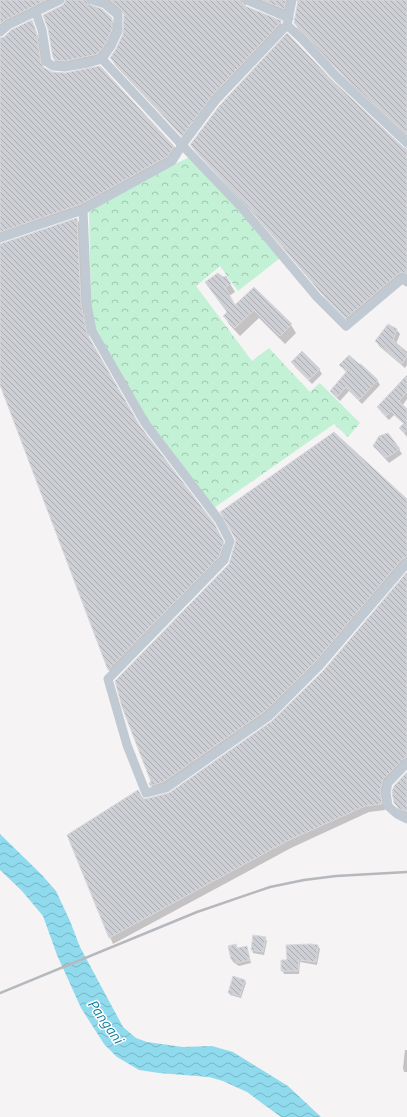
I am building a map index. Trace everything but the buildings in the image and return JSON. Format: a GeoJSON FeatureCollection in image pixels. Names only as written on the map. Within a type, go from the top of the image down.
{"type":"FeatureCollection","features":[{"type":"Feature","properties":{"kind":"street"},"geometry":{"type":"LineString","coordinates":[[0,32],[8,25],[36,13],[60,0]]}},
{"type":"Feature","properties":{"kind":"street"},"geometry":{"type":"LineString","coordinates":[[36,13],[42,30],[47,62],[53,66],[65,67],[102,59],[111,46],[118,31],[118,15],[105,4],[92,0]]}},
{"type":"Feature","properties":{"kind":"street"},"geometry":{"type":"LineString","coordinates":[[247,0],[288,21],[302,39],[337,77],[407,144]]}},
{"type":"Feature","properties":{"kind":"street"},"geometry":{"type":"LineString","coordinates":[[0,238],[84,210],[172,161],[215,101],[288,21],[292,0]]}},
{"type":"Feature","properties":{"kind":"street"},"geometry":{"type":"LineString","coordinates":[[102,59],[243,209],[317,297],[346,326],[403,278],[407,282]]}},
{"type":"Feature","properties":{"kind":"street"},"geometry":{"type":"LineString","coordinates":[[84,210],[87,304],[92,331],[145,423],[219,520],[230,542],[224,560],[108,679],[127,745],[146,793],[166,788],[269,716],[319,666],[407,563]]}},
{"type":"Feature","properties":{"kind":"street"},"geometry":{"type":"LineString","coordinates":[[407,763],[388,783],[386,792],[388,806],[397,814],[407,819]]}},
{"type":"Feature","properties":{"kind":"green space"},"geometry":{"type":"Polygon","coordinates":[[[190,157],[241,211],[280,258],[238,291],[220,266],[196,286],[252,361],[269,348],[310,392],[320,383],[360,423],[348,437],[334,424],[214,508],[148,421],[95,330],[91,304],[89,211],[190,157]]]}},
{"type":"Feature","properties":{"kind":"water","name":"Pangani"},"geometry":{"type":"Polygon","coordinates":[[[0,834],[41,874],[56,891],[80,947],[123,1027],[136,1038],[147,1042],[183,1047],[212,1046],[233,1052],[288,1086],[321,1117],[281,1117],[247,1092],[223,1081],[209,1077],[139,1070],[117,1057],[104,1044],[81,1008],[57,955],[43,916],[22,891],[0,870],[0,834]]]}},
{"type":"Feature","properties":{"kind":"railway"},"geometry":{"type":"LineString","coordinates":[[0,993],[197,912],[270,887],[304,880],[336,876],[407,872]]}}]}
